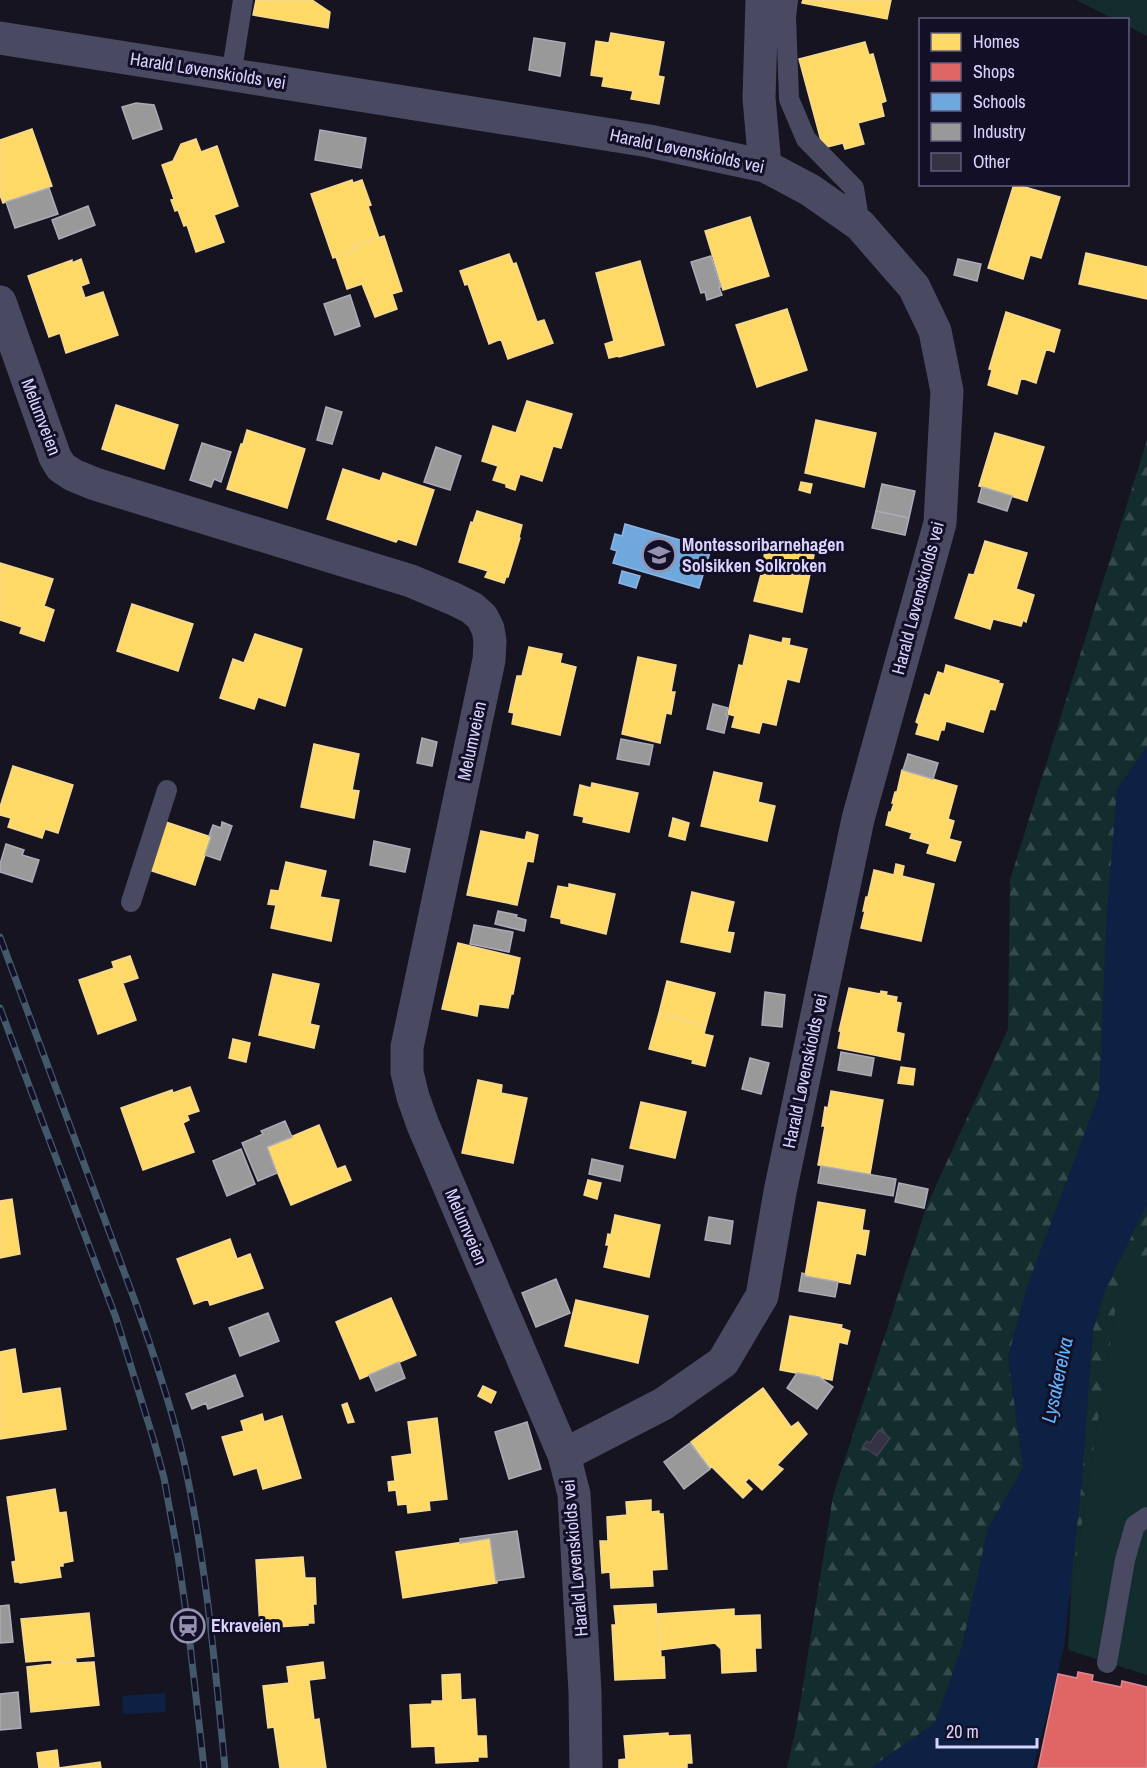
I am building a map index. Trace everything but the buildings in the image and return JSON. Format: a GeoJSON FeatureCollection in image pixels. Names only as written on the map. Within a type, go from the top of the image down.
{"type":"FeatureCollection","features":[{"type":"Feature","properties":{"kind":"street"},"geometry":{"type":"LineString","coordinates":[[762,0],[759,98],[765,166]]}},
{"type":"Feature","properties":{"kind":"street","name":"Harald Løvenskiolds vei"},"geometry":{"type":"LineString","coordinates":[[0,38],[649,141],[765,166],[810,190],[860,225],[914,287],[935,331],[947,391],[940,523],[858,819],[783,1181],[762,1296],[723,1362],[663,1404],[564,1455],[574,1494],[585,1692],[586,1768]]}},
{"type":"Feature","properties":{"kind":"street","name":"Melumveien"},"geometry":{"type":"LineString","coordinates":[[0,302],[55,457],[61,466],[73,475],[174,510],[411,581],[454,598],[472,608],[482,617],[488,629],[489,660],[407,1047],[407,1071],[423,1125],[564,1455]]}},
{"type":"Feature","properties":{"kind":"lane"},"geometry":{"type":"LineString","coordinates":[[231,75],[243,0]]}},
{"type":"Feature","properties":{"kind":"lane"},"geometry":{"type":"LineString","coordinates":[[788,0],[786,17],[789,99],[806,139],[854,188],[860,225]]}},
{"type":"Feature","properties":{"kind":"lane"},"geometry":{"type":"LineString","coordinates":[[131,902],[167,790]]}},
{"type":"Feature","properties":{"kind":"lane"},"geometry":{"type":"LineString","coordinates":[[1107,1663],[1127,1552],[1135,1525],[1147,1517]]}},
{"type":"Feature","properties":{"kind":"green space"},"geometry":{"type":"Polygon","coordinates":[[[1076,0],[1147,0],[1147,36],[1129,27],[1129,18],[1112,18],[1076,0]]]}},
{"type":"Feature","properties":{"kind":"green space"},"geometry":{"type":"Polygon","coordinates":[[[1147,440],[1147,1265],[1123,1261],[1071,1593],[993,1714],[883,1768],[787,1768],[797,1723],[833,1496],[927,1205],[1008,1029],[1010,880],[1147,440]]]}},
{"type":"Feature","properties":{"kind":"green space"},"geometry":{"type":"Polygon","coordinates":[[[1123,1260],[1147,1265],[1147,1675],[1068,1650],[1071,1593],[1123,1260]]]}},
{"type":"Feature","properties":{"kind":"water","name":"Lysakerelva"},"geometry":{"type":"Polygon","coordinates":[[[1147,747],[1147,1205],[1106,1288],[1093,1330],[1082,1479],[1064,1648],[1033,1768],[870,1768],[935,1723],[962,1647],[988,1528],[1023,1468],[1008,1357],[1027,1287],[1099,1095],[1107,912],[1117,789],[1147,747]]]}},
{"type":"Feature","properties":{"kind":"water"},"geometry":{"type":"Polygon","coordinates":[[[165,1693],[166,1712],[123,1714],[122,1696],[165,1693]]]}},
{"type":"Feature","properties":{"kind":"railway"},"geometry":{"type":"LineString","coordinates":[[0,937],[136,1304],[174,1421],[192,1499],[204,1575],[225,1768]]}},
{"type":"Feature","properties":{"kind":"railway"},"geometry":{"type":"LineString","coordinates":[[0,1008],[116,1318],[164,1478],[188,1626],[204,1768]]}},
{"type":"Feature","properties":{"kind":"place","name":"Montessoribarnehagen Solsikken Solkroken"},"geometry":{"type":"Point","coordinates":[659,555]}},
{"type":"Feature","properties":{"kind":"place","name":"Ekraveien"},"geometry":{"type":"Point","coordinates":[188,1626]}}]}
